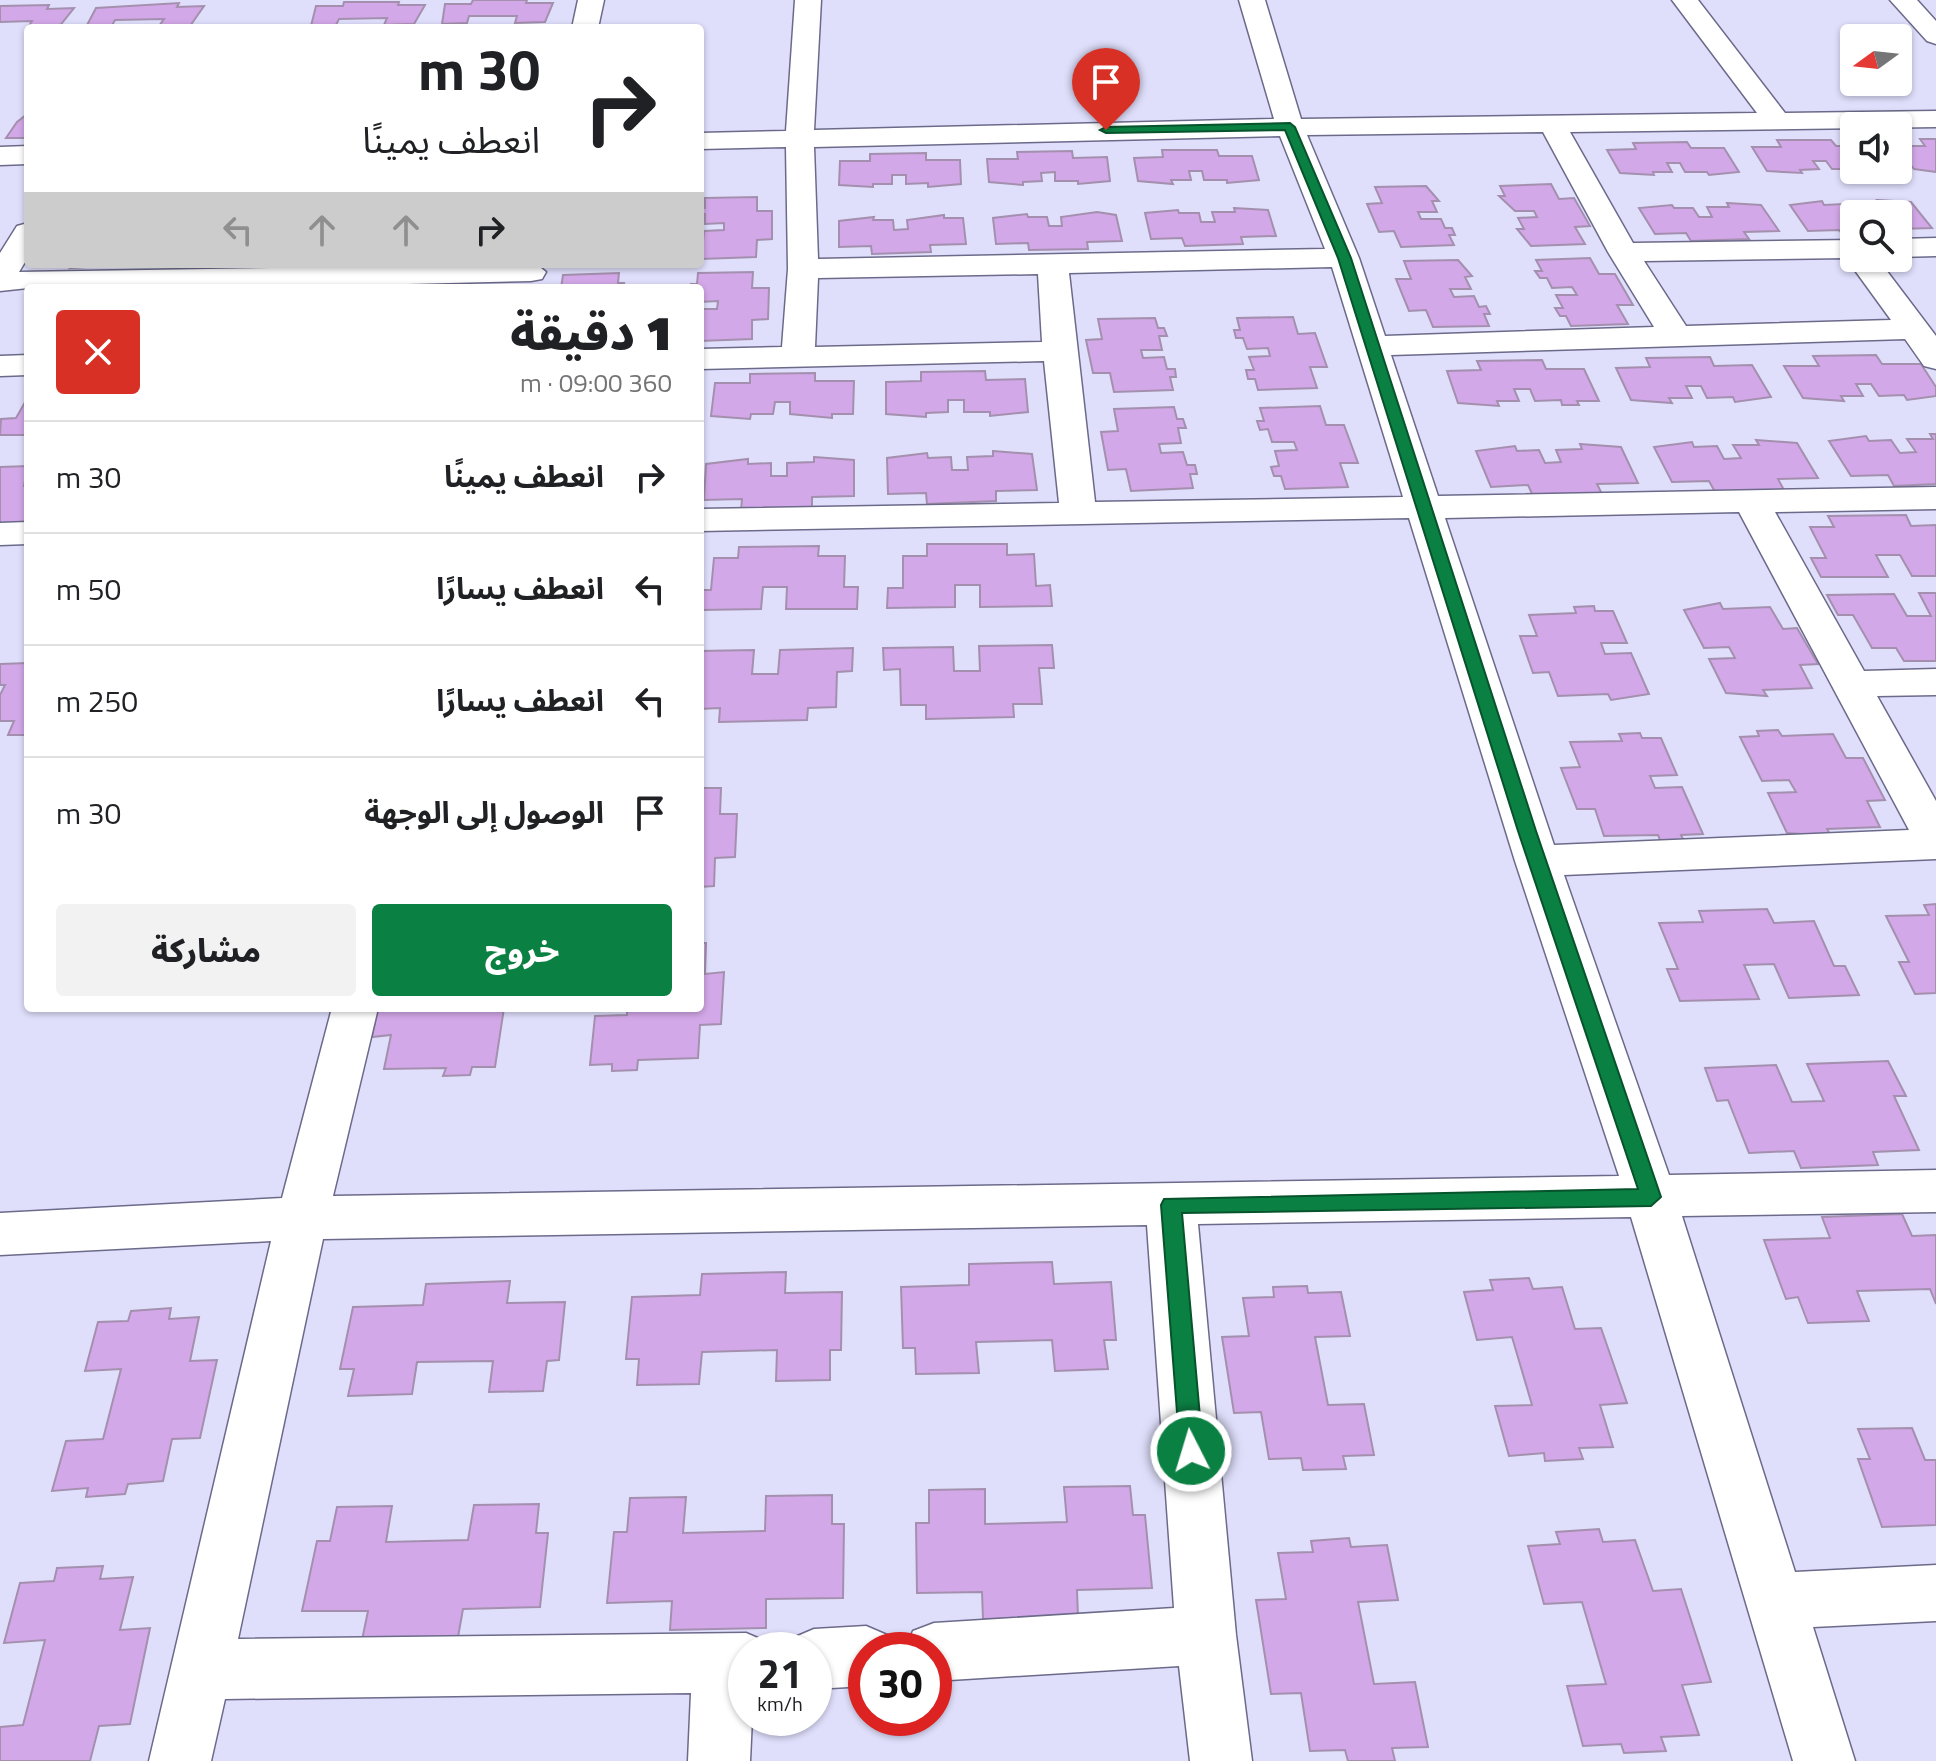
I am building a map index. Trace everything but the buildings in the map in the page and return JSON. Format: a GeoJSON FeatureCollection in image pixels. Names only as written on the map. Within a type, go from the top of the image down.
{"type":"FeatureCollection","features":[{"type":"Feature","properties":{"kind":"street"},"geometry":{"type":"LineString","coordinates":[[586,24],[591,0]]}},
{"type":"Feature","properties":{"kind":"street"},"geometry":{"type":"LineString","coordinates":[[798,357],[803,269],[800,136],[808,0]]}},
{"type":"Feature","properties":{"kind":"street"},"geometry":{"type":"LineString","coordinates":[[1252,0],[1290,127],[1344,258],[1537,861],[1651,1197],[1824,1761]]}},
{"type":"Feature","properties":{"kind":"street"},"geometry":{"type":"LineString","coordinates":[[1685,0],[1776,120]]}},
{"type":"Feature","properties":{"kind":"street"},"geometry":{"type":"LineString","coordinates":[[1903,0],[1936,36]]}},
{"type":"Feature","properties":{"kind":"street"},"geometry":{"type":"LineString","coordinates":[[704,141],[800,136],[1551,122],[1936,119]]}},
{"type":"Feature","properties":{"kind":"street"},"geometry":{"type":"LineString","coordinates":[[1551,122],[1623,252],[1676,336]]}},
{"type":"Feature","properties":{"kind":"street"},"geometry":{"type":"LineString","coordinates":[[0,156],[24,155]]}},
{"type":"Feature","properties":{"kind":"street"},"geometry":{"type":"LineString","coordinates":[[24,239],[0,280],[231,283],[531,275]]}},
{"type":"Feature","properties":{"kind":"street"},"geometry":{"type":"LineString","coordinates":[[1912,248],[1936,247]]}},
{"type":"Feature","properties":{"kind":"street"},"geometry":{"type":"LineString","coordinates":[[1623,252],[1840,249]]}},
{"type":"Feature","properties":{"kind":"street"},"geometry":{"type":"LineString","coordinates":[[803,269],[1344,258]]}},
{"type":"Feature","properties":{"kind":"street"},"geometry":{"type":"LineString","coordinates":[[1053,264],[1059,351],[1078,513]]}},
{"type":"Feature","properties":{"kind":"street"},"geometry":{"type":"LineString","coordinates":[[1871,272],[1936,359]]}},
{"type":"Feature","properties":{"kind":"street"},"geometry":{"type":"LineString","coordinates":[[1372,346],[1914,329]]}},
{"type":"Feature","properties":{"kind":"street"},"geometry":{"type":"LineString","coordinates":[[704,359],[1059,351]]}},
{"type":"Feature","properties":{"kind":"street"},"geometry":{"type":"LineString","coordinates":[[0,366],[24,365]]}},
{"type":"Feature","properties":{"kind":"street"},"geometry":{"type":"LineString","coordinates":[[704,520],[1936,498]]}},
{"type":"Feature","properties":{"kind":"street"},"geometry":{"type":"LineString","coordinates":[[1537,861],[1936,842],[1751,501]]}},
{"type":"Feature","properties":{"kind":"street"},"geometry":{"type":"LineString","coordinates":[[0,534],[24,533]]}},
{"type":"Feature","properties":{"kind":"street"},"geometry":{"type":"LineString","coordinates":[[1850,684],[1936,682]]}},
{"type":"Feature","properties":{"kind":"street"},"geometry":{"type":"LineString","coordinates":[[180,1761],[302,1218],[354,1012]]}},
{"type":"Feature","properties":{"kind":"street"},"geometry":{"type":"LineString","coordinates":[[0,1234],[302,1218],[1936,1191]]}},
{"type":"Feature","properties":{"kind":"street"},"geometry":{"type":"LineString","coordinates":[[1171,1205],[1206,1635],[1221,1761]]}},
{"type":"Feature","properties":{"kind":"street"},"geometry":{"type":"LineString","coordinates":[[1775,1601],[1936,1593]]}},
{"type":"Feature","properties":{"kind":"street"},"geometry":{"type":"LineString","coordinates":[[952,1651],[1206,1635]]}},
{"type":"Feature","properties":{"kind":"street"},"geometry":{"type":"LineString","coordinates":[[201,1669],[728,1664]]}},
{"type":"Feature","properties":{"kind":"street"},"geometry":{"type":"LineString","coordinates":[[719,1761],[728,1703]]}},
{"type":"Feature","properties":{"kind":"route"},"geometry":{"type":"LineString","coordinates":[[1106,130],[1290,127],[1344,258],[1527,831],[1651,1197],[1171,1205],[1191,1451]]}}]}
